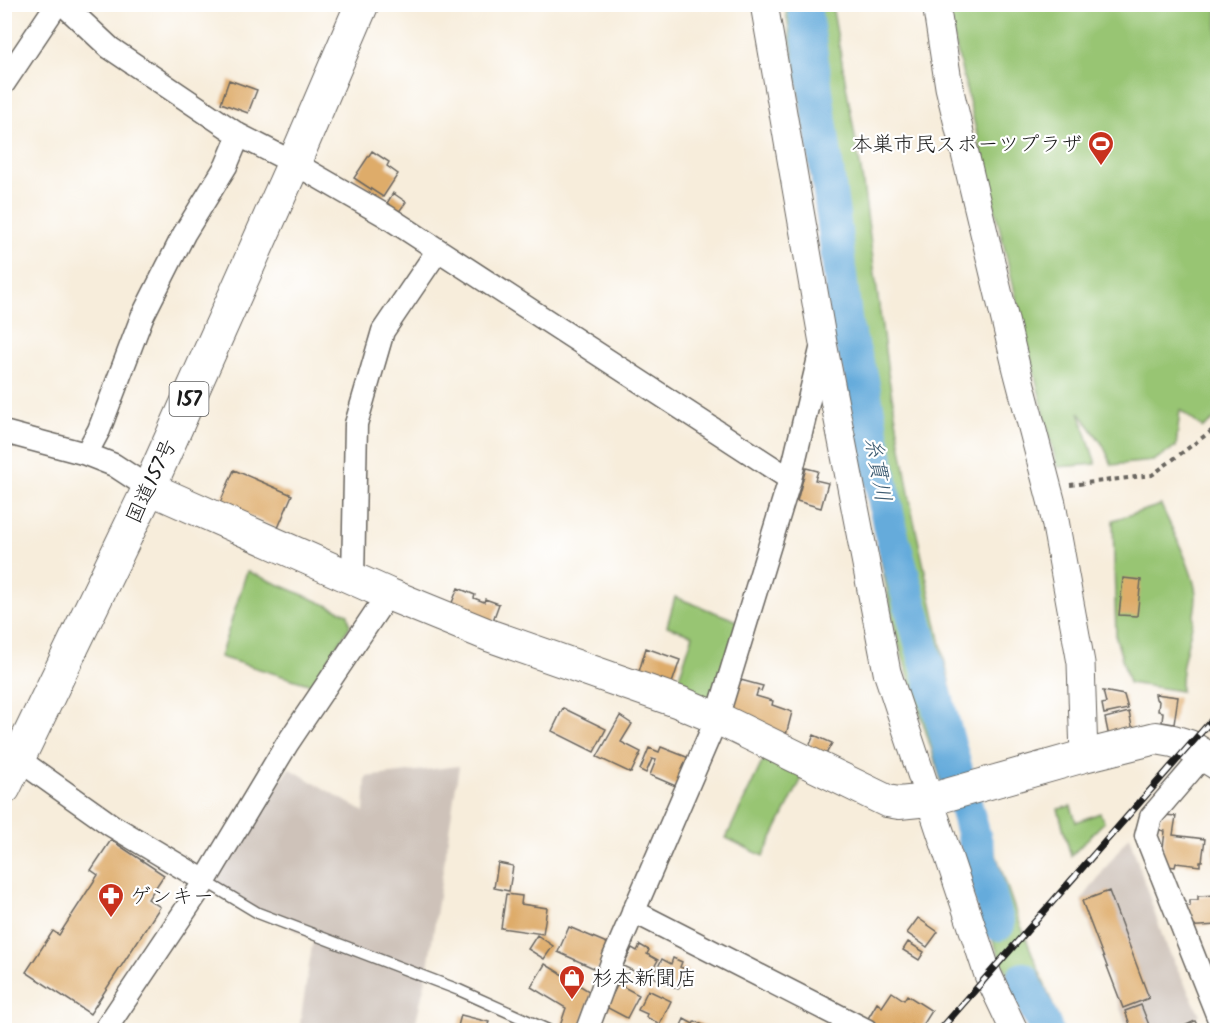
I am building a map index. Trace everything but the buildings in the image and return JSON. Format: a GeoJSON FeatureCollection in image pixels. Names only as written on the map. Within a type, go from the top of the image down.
{"type":"FeatureCollection","features":[{"type":"Feature","properties":{"kind":"highway","name":"国道157号"},"geometry":{"type":"LineString","coordinates":[[4,788],[149,488],[362,4]]}},
{"type":"Feature","properties":{"kind":"main road"},"geometry":{"type":"LineString","coordinates":[[149,488],[353,579],[491,636],[679,702],[717,718],[887,801],[899,803],[936,798],[986,782],[1156,738],[1189,746],[1211,759]]}},
{"type":"Feature","properties":{"kind":"street"},"geometry":{"type":"LineString","coordinates":[[4,83],[57,4]]}},
{"type":"Feature","properties":{"kind":"street"},"geometry":{"type":"LineString","coordinates":[[63,4],[110,48],[239,135],[294,162],[386,216],[790,479]]}},
{"type":"Feature","properties":{"kind":"street"},"geometry":{"type":"LineString","coordinates":[[764,4],[823,343],[887,672],[936,798],[988,975],[1014,1030]]}},
{"type":"Feature","properties":{"kind":"street"},"geometry":{"type":"LineString","coordinates":[[936,4],[949,87],[1017,370],[1049,488],[1080,663],[1084,756]]}},
{"type":"Feature","properties":{"kind":"street"},"geometry":{"type":"LineString","coordinates":[[86,454],[99,430],[141,317],[184,234],[226,166],[239,135]]}},
{"type":"Feature","properties":{"kind":"street"},"geometry":{"type":"LineString","coordinates":[[353,579],[356,424],[383,331],[438,250]]}},
{"type":"Feature","properties":{"kind":"street"},"geometry":{"type":"LineString","coordinates":[[587,1030],[633,911],[717,718],[790,479],[823,343]]}},
{"type":"Feature","properties":{"kind":"street"},"geometry":{"type":"LineString","coordinates":[[4,432],[86,454],[114,465],[149,488]]}},
{"type":"Feature","properties":{"kind":"street"},"geometry":{"type":"LineString","coordinates":[[105,1030],[205,881],[286,744],[388,594]]}},
{"type":"Feature","properties":{"kind":"street"},"geometry":{"type":"LineString","coordinates":[[18,759],[111,825],[205,881]]}},
{"type":"Feature","properties":{"kind":"street"},"geometry":{"type":"LineString","coordinates":[[1211,759],[1150,817],[1146,836],[1218,1017]]}},
{"type":"Feature","properties":{"kind":"street"},"geometry":{"type":"LineString","coordinates":[[633,911],[866,1030]]}},
{"type":"Feature","properties":{"kind":"lane"},"geometry":{"type":"LineString","coordinates":[[205,881],[258,913],[459,990],[548,1030]]}},
{"type":"Feature","properties":{"kind":"path"},"geometry":{"type":"LineString","coordinates":[[1049,488],[1152,475],[1218,426]]}},
{"type":"Feature","properties":{"kind":"shaded area"},"geometry":{"type":"Polygon","coordinates":[[[459,766],[427,974],[414,1030],[299,1030],[313,939],[210,887],[289,768],[364,812],[366,777],[459,766]]]}},
{"type":"Feature","properties":{"kind":"shaded area"},"geometry":{"type":"Polygon","coordinates":[[[1129,836],[1164,941],[1200,1015],[1167,1030],[1128,1030],[1081,901],[1129,836]]]}},
{"type":"Feature","properties":{"kind":"green space"},"geometry":{"type":"Polygon","coordinates":[[[785,5],[832,5],[862,176],[888,373],[913,516],[970,778],[1017,916],[1063,1030],[1031,1030],[987,927],[896,636],[833,317],[785,5]]]}},
{"type":"Feature","properties":{"kind":"green space","name":"本巣市民スポーツプラザ"},"geometry":{"type":"Polygon","coordinates":[[[946,5],[1217,5],[1217,417],[1203,428],[1180,410],[1176,447],[1153,461],[1112,465],[1103,445],[1079,412],[1096,464],[1057,467],[946,5]]]}},
{"type":"Feature","properties":{"kind":"green space"},"geometry":{"type":"Polygon","coordinates":[[[1161,505],[1187,563],[1196,595],[1182,667],[1181,691],[1129,683],[1116,638],[1113,520],[1161,505]]]}},
{"type":"Feature","properties":{"kind":"green space"},"geometry":{"type":"Polygon","coordinates":[[[247,571],[348,614],[350,626],[312,685],[220,657],[247,571]]]}},
{"type":"Feature","properties":{"kind":"green space"},"geometry":{"type":"Polygon","coordinates":[[[675,597],[738,621],[712,704],[674,692],[693,635],[667,626],[675,597]]]}},
{"type":"Feature","properties":{"kind":"green space"},"geometry":{"type":"Polygon","coordinates":[[[766,754],[805,772],[763,856],[726,838],[766,754]]]}},
{"type":"Feature","properties":{"kind":"green space"},"geometry":{"type":"Polygon","coordinates":[[[1071,806],[1076,822],[1100,813],[1104,822],[1071,856],[1058,809],[1071,806]]]}},
{"type":"Feature","properties":{"kind":"waterway","name":"糸貫川"},"geometry":{"type":"LineString","coordinates":[[804,4],[846,327],[861,375],[890,529],[998,924]]}},
{"type":"Feature","properties":{"kind":"waterway","name":"糸貫川"},"geometry":{"type":"LineString","coordinates":[[1023,979],[1046,1030]]}},
{"type":"Feature","properties":{"kind":"railway"},"geometry":{"type":"LineString","coordinates":[[940,1030],[1218,713]]}},
{"type":"Feature","properties":{"kind":"place","name":"本巣市民スポーツプラザ"},"geometry":{"type":"Point","coordinates":[1101,167]}},
{"type":"Feature","properties":{"kind":"place","name":"ゲンキー"},"geometry":{"type":"Point","coordinates":[111,919]}},
{"type":"Feature","properties":{"kind":"place","name":"杉本新聞店"},"geometry":{"type":"Point","coordinates":[572,1001]}}]}
